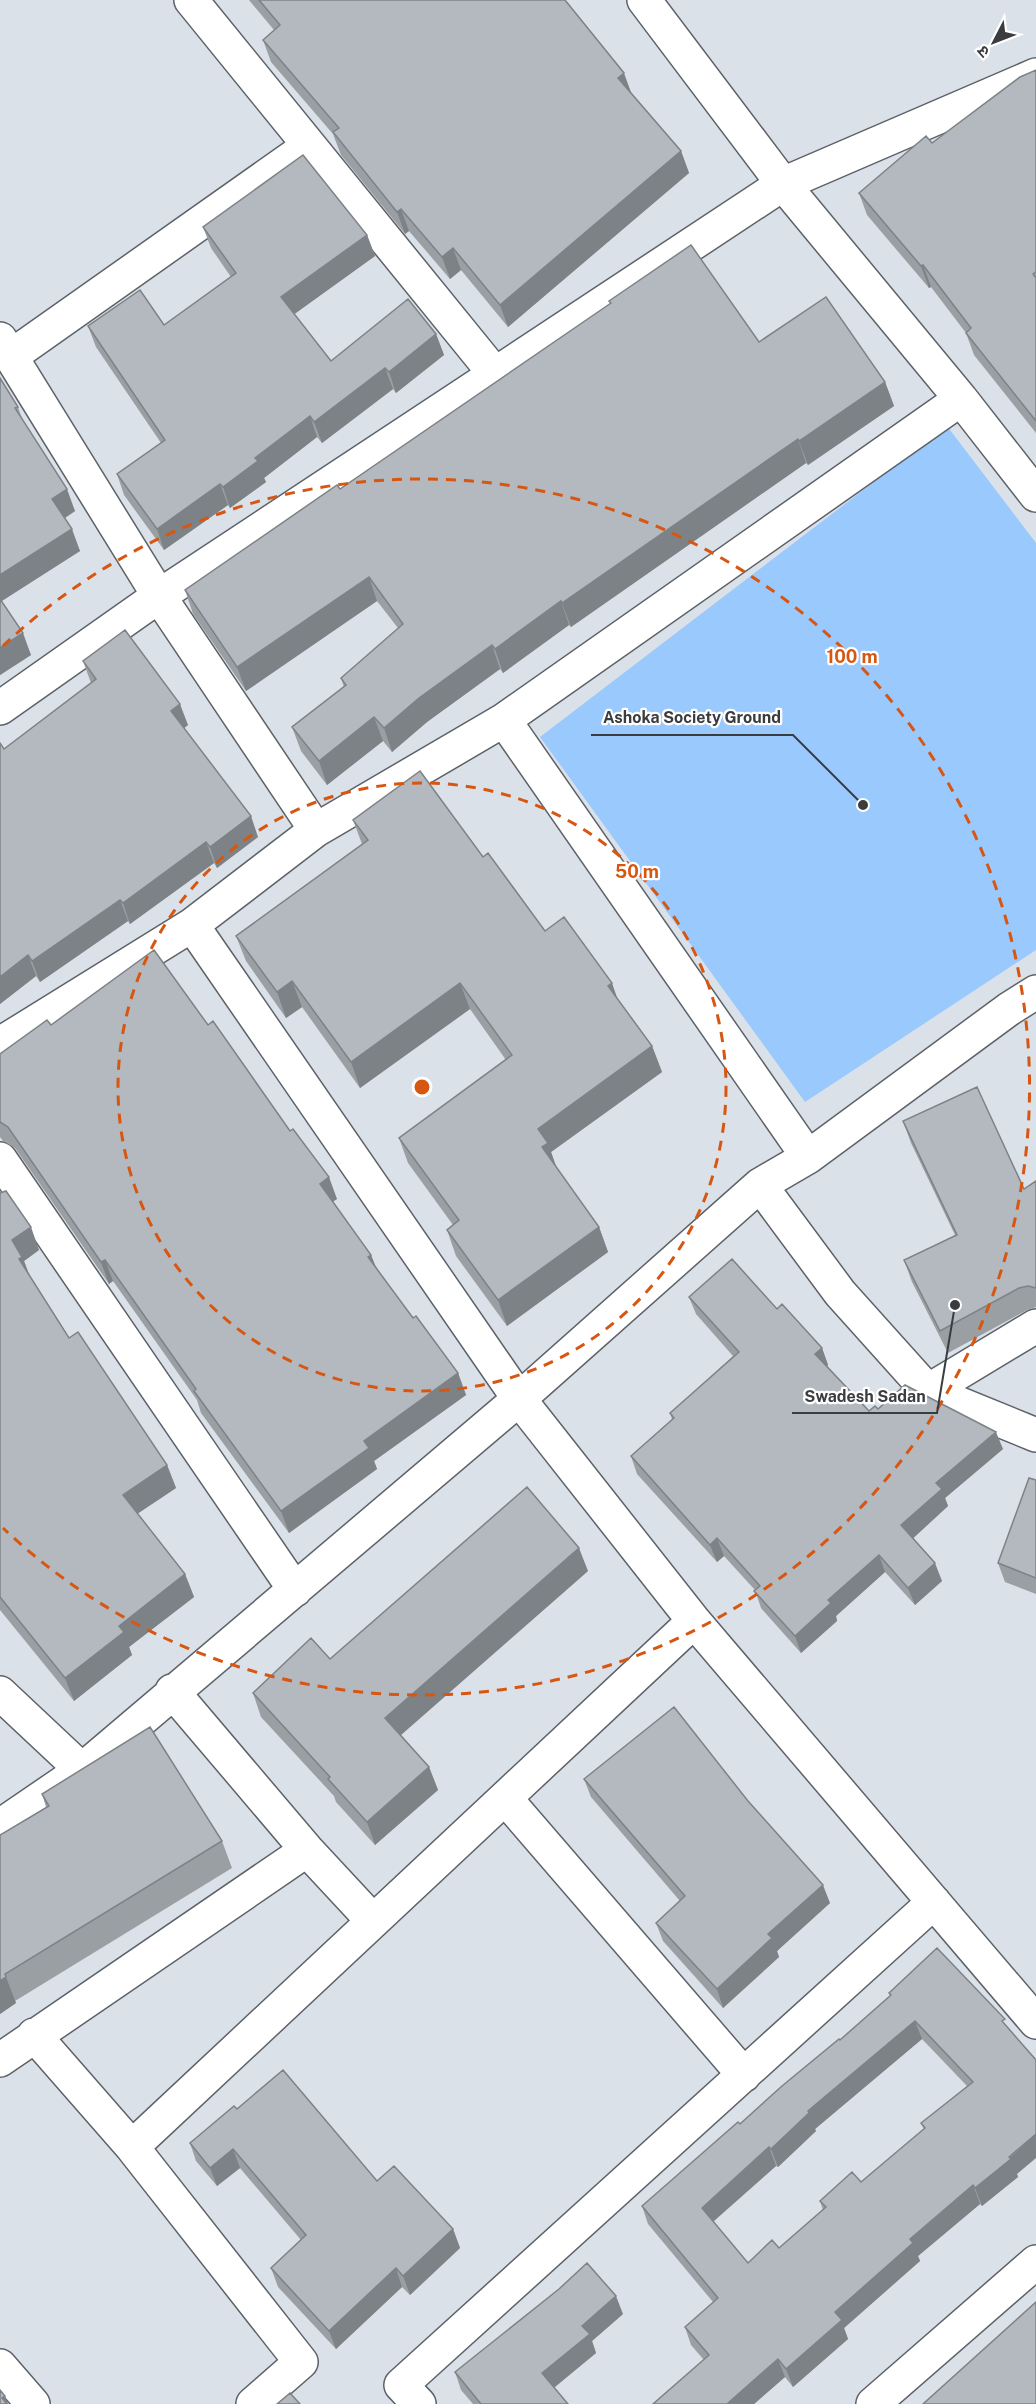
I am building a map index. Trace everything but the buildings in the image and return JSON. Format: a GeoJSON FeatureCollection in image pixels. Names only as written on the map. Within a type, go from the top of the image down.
{"type":"FeatureCollection","features":[{"type":"Feature","properties":{"kind":"street"},"geometry":{"type":"LineString","coordinates":[[191,0],[495,374]]}},
{"type":"Feature","properties":{"kind":"street"},"geometry":{"type":"LineString","coordinates":[[644,0],[783,184],[961,399],[1036,495]]}},
{"type":"Feature","properties":{"kind":"street"},"geometry":{"type":"LineString","coordinates":[[0,708],[159,596],[783,184],[1036,75]]}},
{"type":"Feature","properties":{"kind":"street"},"geometry":{"type":"LineString","coordinates":[[309,146],[5,348],[159,596],[316,830]]}},
{"type":"Feature","properties":{"kind":"street"},"geometry":{"type":"LineString","coordinates":[[0,1044],[192,925],[316,830],[504,720],[961,399]]}},
{"type":"Feature","properties":{"kind":"street"},"geometry":{"type":"LineString","coordinates":[[504,720],[808,1157]]}},
{"type":"Feature","properties":{"kind":"street"},"geometry":{"type":"LineString","coordinates":[[192,925],[519,1399],[694,1621],[1036,2022]]}},
{"type":"Feature","properties":{"kind":"street"},"geometry":{"type":"LineString","coordinates":[[0,1826],[82,1770],[172,1691],[295,1590],[519,1399],[760,1185],[808,1157],[1009,1009],[1036,993]]}},
{"type":"Feature","properties":{"kind":"street"},"geometry":{"type":"LineString","coordinates":[[0,1159],[295,1590]]}},
{"type":"Feature","properties":{"kind":"street"},"geometry":{"type":"LineString","coordinates":[[760,1185],[840,1293],[928,1391],[1036,1435]]}},
{"type":"Feature","properties":{"kind":"street"},"geometry":{"type":"LineString","coordinates":[[928,1391],[1036,1326]]}},
{"type":"Feature","properties":{"kind":"street"},"geometry":{"type":"LineString","coordinates":[[132,2147],[694,1621]]}},
{"type":"Feature","properties":{"kind":"street"},"geometry":{"type":"LineString","coordinates":[[172,1691],[307,1850],[373,1921]]}},
{"type":"Feature","properties":{"kind":"street"},"geometry":{"type":"LineString","coordinates":[[0,1693],[82,1770]]}},
{"type":"Feature","properties":{"kind":"street"},"geometry":{"type":"LineString","coordinates":[[505,1798],[744,2075]]}},
{"type":"Feature","properties":{"kind":"street"},"geometry":{"type":"LineString","coordinates":[[0,2060],[307,1850]]}},
{"type":"Feature","properties":{"kind":"street"},"geometry":{"type":"LineString","coordinates":[[420,2404],[401,2385],[934,1902]]}},
{"type":"Feature","properties":{"kind":"street"},"geometry":{"type":"LineString","coordinates":[[34,2035],[132,2147],[302,2362],[253,2404]]}},
{"type":"Feature","properties":{"kind":"street"},"geometry":{"type":"LineString","coordinates":[[873,2404],[1036,2262]]}},
{"type":"Feature","properties":{"kind":"street"},"geometry":{"type":"LineString","coordinates":[[0,2366],[33,2404]]}},
{"type":"Feature","properties":{"kind":"shaded area"},"geometry":{"type":"Polygon","coordinates":[[[947,426],[1036,543],[1036,950],[805,1102],[540,737],[947,426]]]}},
{"type":"Feature","properties":{"kind":"place","name":"Ashoka Society Ground"},"geometry":{"type":"Point","coordinates":[863,805]}},
{"type":"Feature","properties":{"kind":"place","name":"Swadesh Sadan"},"geometry":{"type":"Point","coordinates":[955,1305]}}]}
